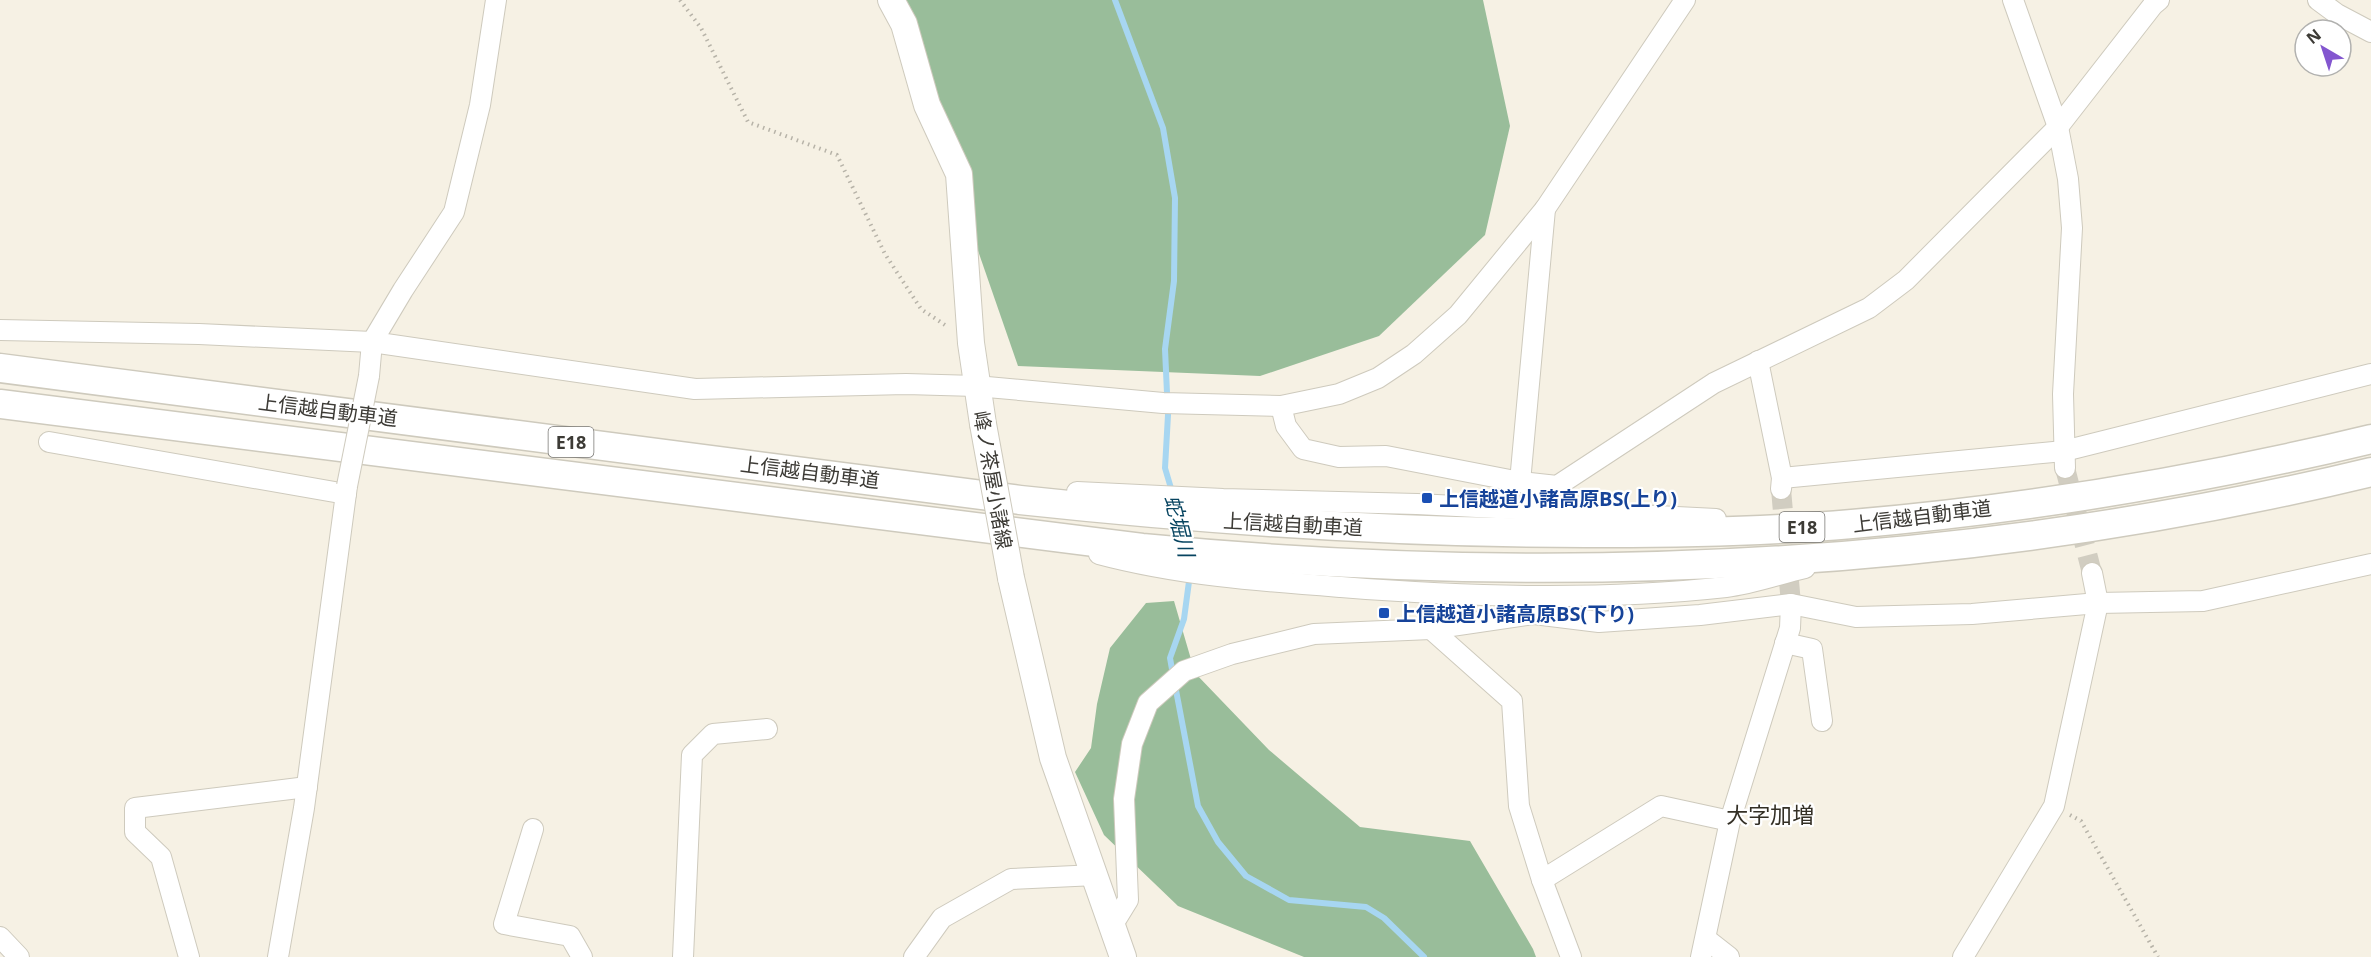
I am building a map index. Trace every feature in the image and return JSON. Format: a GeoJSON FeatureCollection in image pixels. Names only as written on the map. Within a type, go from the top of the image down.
{"type":"FeatureCollection","features":[{"type":"Feature","properties":{"kind":"highway","name":"上信越自動車道"},"geometry":{"type":"LineString","coordinates":[[0,368],[1020,500],[1224,510],[1383,530],[1547,534],[1689,533],[1852,524],[2010,506],[2169,482],[2371,439]]}},
{"type":"Feature","properties":{"kind":"highway","name":"上信越自動車道"},"geometry":{"type":"LineString","coordinates":[[0,404],[1027,534],[1139,556],[1221,566],[1550,569],[1703,566],[1862,555],[2018,537],[2175,515],[2371,472]]}},
{"type":"Feature","properties":{"kind":"main road","name":"峰ノ茶屋小諸線"},"geometry":{"type":"LineString","coordinates":[[891,0],[904,24],[927,105],[958,174],[976,386],[1011,578],[1053,758],[1123,957]]}},
{"type":"Feature","properties":{"kind":"street"},"geometry":{"type":"LineString","coordinates":[[278,957],[307,787],[346,490],[369,376],[372,342],[454,212],[480,105],[496,0]]}},
{"type":"Feature","properties":{"kind":"street"},"geometry":{"type":"LineString","coordinates":[[0,330],[199,334],[372,342],[695,389],[906,384],[976,386],[1163,403],[1281,406],[1338,394],[1378,378],[1414,354],[1458,315],[1545,209],[1685,0]]}},
{"type":"Feature","properties":{"kind":"street"},"geometry":{"type":"LineString","coordinates":[[2013,0],[2058,127],[2068,179],[2072,228],[2063,394],[2064,460]]}},
{"type":"Feature","properties":{"kind":"street"},"geometry":{"type":"LineString","coordinates":[[1281,406],[1286,426],[1303,448],[1339,457],[1386,456],[1520,482],[1557,486],[1714,383],[1869,308],[1906,280],[2058,127],[2158,0]]}},
{"type":"Feature","properties":{"kind":"street"},"geometry":{"type":"LineString","coordinates":[[2318,0],[2337,14],[2371,32]]}},
{"type":"Feature","properties":{"kind":"street"},"geometry":{"type":"LineString","coordinates":[[1520,482],[1545,209]]}},
{"type":"Feature","properties":{"kind":"street"},"geometry":{"type":"LineString","coordinates":[[1758,361],[1782,484],[2064,460],[2371,374]]}},
{"type":"Feature","properties":{"kind":"street"},"geometry":{"type":"LineString","coordinates":[[49,442],[346,490]]}},
{"type":"Feature","properties":{"kind":"street"},"geometry":{"type":"LineString","coordinates":[[1112,926],[1128,900],[1125,799],[1132,744],[1148,704],[1184,671],[1232,654],[1314,634],[1431,629],[1534,614],[1599,622],[1700,615],[1791,604],[1856,617],[1972,614],[2098,603],[2203,601],[2371,564]]}},
{"type":"Feature","properties":{"kind":"street"},"geometry":{"type":"LineString","coordinates":[[1963,957],[2054,806],[2098,603],[2092,573]]}},
{"type":"Feature","properties":{"kind":"street"},"geometry":{"type":"LineString","coordinates":[[1729,957],[1703,948],[1730,821],[1790,628],[1791,604]]}},
{"type":"Feature","properties":{"kind":"street"},"geometry":{"type":"LineString","coordinates":[[1431,629],[1512,701],[1519,806],[1542,880],[1571,957]]}},
{"type":"Feature","properties":{"kind":"street"},"geometry":{"type":"LineString","coordinates":[[1785,643],[1812,649],[1821,721]]}},
{"type":"Feature","properties":{"kind":"street"},"geometry":{"type":"LineString","coordinates":[[683,957],[692,755],[713,734],[767,729]]}},
{"type":"Feature","properties":{"kind":"street"},"geometry":{"type":"LineString","coordinates":[[189,957],[161,857],[135,832],[135,808],[307,787]]}},
{"type":"Feature","properties":{"kind":"street"},"geometry":{"type":"LineString","coordinates":[[1542,880],[1661,806],[1730,821]]}},
{"type":"Feature","properties":{"kind":"street"},"geometry":{"type":"LineString","coordinates":[[533,829],[504,924],[570,936],[582,957]]}},
{"type":"Feature","properties":{"kind":"street"},"geometry":{"type":"LineString","coordinates":[[915,957],[942,918],[1011,879],[1096,875]]}},
{"type":"Feature","properties":{"kind":"street"},"geometry":{"type":"LineString","coordinates":[[0,937],[17,956]]}},
{"type":"Feature","properties":{"kind":"path"},"geometry":{"type":"LineString","coordinates":[[680,0],[701,28],[748,123],[837,155],[885,254],[921,309],[971,343]]}},
{"type":"Feature","properties":{"kind":"path"},"geometry":{"type":"LineString","coordinates":[[2054,806],[2081,821],[2158,957]]}},
{"type":"Feature","properties":{"kind":"green space"},"geometry":{"type":"Polygon","coordinates":[[[891,0],[1483,0],[1510,126],[1485,235],[1379,336],[1260,376],[1018,366],[891,0]]]}},
{"type":"Feature","properties":{"kind":"green space"},"geometry":{"type":"Polygon","coordinates":[[[1174,601],[1195,673],[1269,750],[1360,827],[1470,841],[1536,957],[1304,957],[1178,906],[1104,835],[1075,772],[1091,748],[1097,704],[1110,648],[1146,603],[1174,601]]]}},
{"type":"Feature","properties":{"kind":"waterway","name":"蛇堀川"},"geometry":{"type":"LineString","coordinates":[[1115,0],[1163,128],[1175,198],[1174,281],[1165,349],[1168,415],[1165,468],[1173,495]]}},
{"type":"Feature","properties":{"kind":"waterway","name":"蛇堀川"},"geometry":{"type":"LineString","coordinates":[[1173,675],[1170,658],[1184,619],[1190,574]]}},
{"type":"Feature","properties":{"kind":"waterway","name":"蛇堀川"},"geometry":{"type":"LineString","coordinates":[[1175,685],[1198,806],[1218,842],[1246,876],[1289,900],[1366,907],[1384,918],[1424,957]]}},
{"type":"Feature","properties":{"kind":"tunnel"},"geometry":{"type":"LineString","coordinates":[[2065,468],[2092,573]]}},
{"type":"Feature","properties":{"kind":"tunnel"},"geometry":{"type":"LineString","coordinates":[[1781,489],[1791,604]]}},
{"type":"Feature","properties":{"kind":"place","name":"上信越道小諸高原BS(上り)"},"geometry":{"type":"Point","coordinates":[1427,498]}},
{"type":"Feature","properties":{"kind":"place","name":"上信越道小諸高原BS(下り)"},"geometry":{"type":"Point","coordinates":[1384,613]}},
{"type":"Feature","properties":{"kind":"district","name":"大字加増"},"geometry":{"type":"Point","coordinates":[1770,814]}}]}
